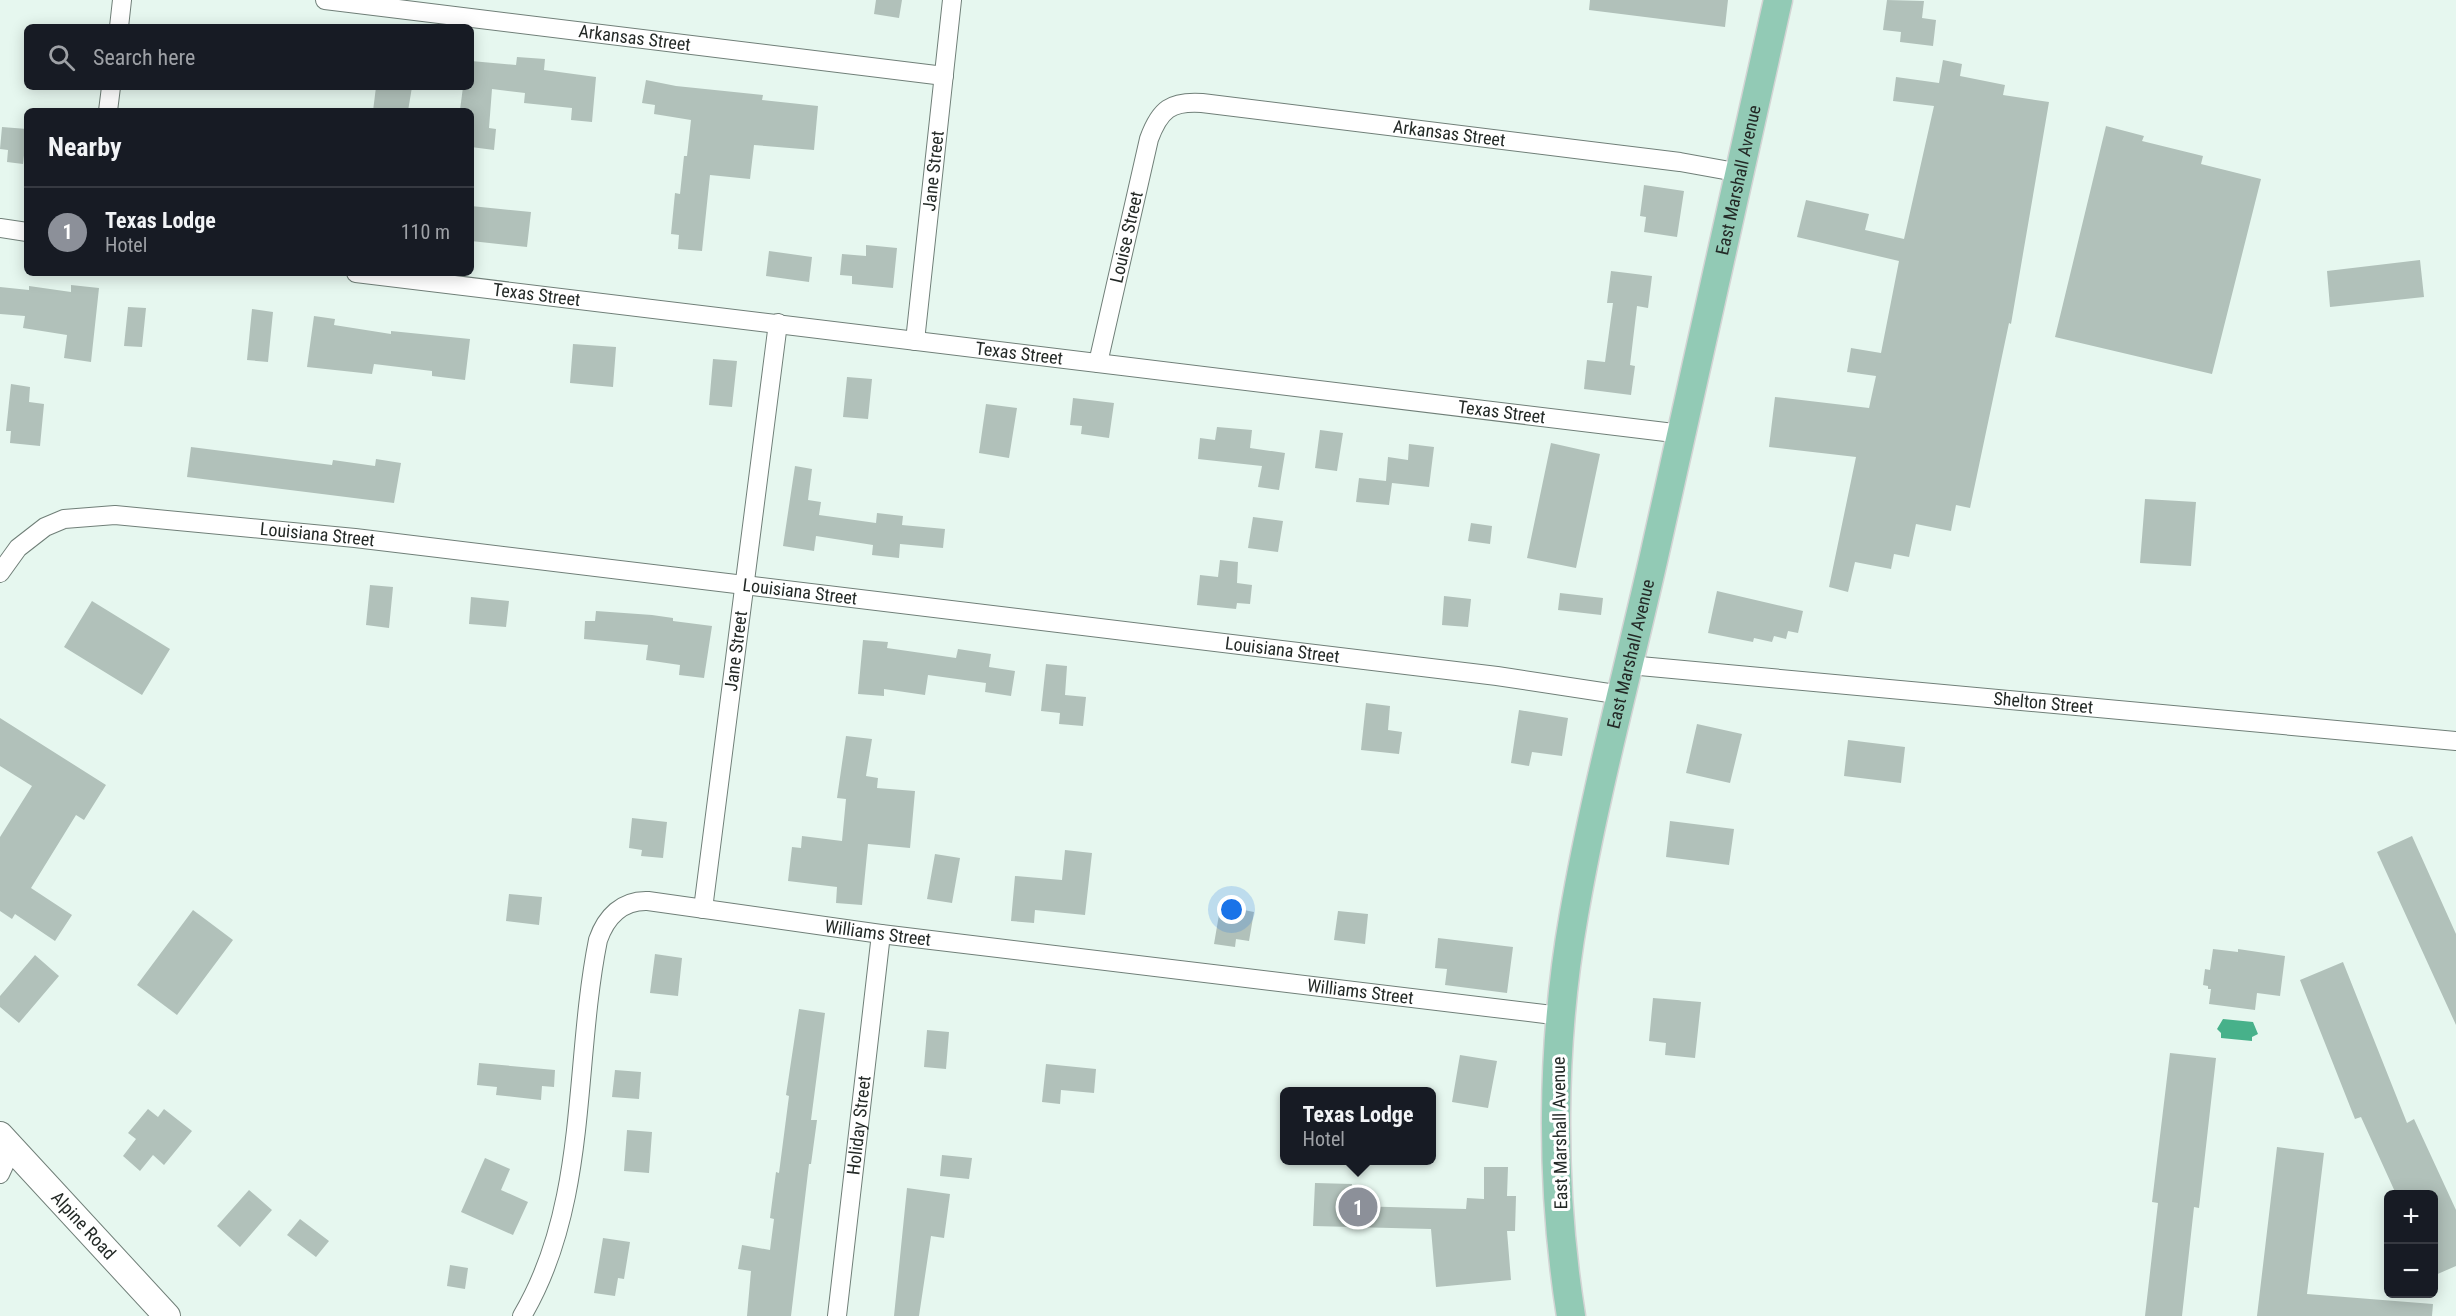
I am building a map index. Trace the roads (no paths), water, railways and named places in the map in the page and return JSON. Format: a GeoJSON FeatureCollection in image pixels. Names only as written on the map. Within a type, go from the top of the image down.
{"type":"FeatureCollection","features":[{"type":"Feature","properties":{"kind":"main road","name":"East Marshall Avenue"},"geometry":{"type":"LineString","coordinates":[[1572,1316],[1562,1227],[1557,1148],[1561,1016],[1574,915],[1588,841],[1741,173],[1778,0]]}},
{"type":"Feature","properties":{"kind":"main road","name":"Alpine Road"},"geometry":{"type":"LineString","coordinates":[[6,1142],[167,1316]]}},
{"type":"Feature","properties":{"kind":"street"},"geometry":{"type":"LineString","coordinates":[[119,24],[122,0]]}},
{"type":"Feature","properties":{"kind":"street","name":"Arkansas Street"},"geometry":{"type":"LineString","coordinates":[[325,0],[944,76]]}},
{"type":"Feature","properties":{"kind":"street","name":"Jane Street"},"geometry":{"type":"LineString","coordinates":[[915,341],[952,0]]}},
{"type":"Feature","properties":{"kind":"street"},"geometry":{"type":"LineString","coordinates":[[108,108],[111,90]]}},
{"type":"Feature","properties":{"kind":"street","name":"Arkansas Street"},"geometry":{"type":"LineString","coordinates":[[1162,113],[1175,105],[1202,104],[1680,162],[1741,173]]}},
{"type":"Feature","properties":{"kind":"street","name":"Louise Street"},"geometry":{"type":"LineString","coordinates":[[1098,363],[1149,139],[1162,113]]}},
{"type":"Feature","properties":{"kind":"street"},"geometry":{"type":"LineString","coordinates":[[0,228],[24,232]]}},
{"type":"Feature","properties":{"kind":"street","name":"Texas Street"},"geometry":{"type":"LineString","coordinates":[[381,276],[1682,434]]}},
{"type":"Feature","properties":{"kind":"street","name":"Jane Street"},"geometry":{"type":"LineString","coordinates":[[703,909],[778,323]]}},
{"type":"Feature","properties":{"kind":"street","name":"Louisiana Street"},"geometry":{"type":"LineString","coordinates":[[0,573],[18,548],[45,527],[64,519],[115,515],[354,538],[1485,674],[1622,695]]}},
{"type":"Feature","properties":{"kind":"street","name":"Shelton Street"},"geometry":{"type":"LineString","coordinates":[[1629,665],[2456,741]]}},
{"type":"Feature","properties":{"kind":"street","name":"Williams Street"},"geometry":{"type":"LineString","coordinates":[[522,1316],[545,1268],[564,1207],[601,931],[610,916],[631,902],[648,901],[881,934],[1561,1016]]}},
{"type":"Feature","properties":{"kind":"street","name":"Holiday Street"},"geometry":{"type":"LineString","coordinates":[[837,1316],[881,934]]}},
{"type":"Feature","properties":{"kind":"street"},"geometry":{"type":"LineString","coordinates":[[0,1174],[6,1142]]}},
{"type":"Feature","properties":{"kind":"place","name":"Texas Lodge"},"geometry":{"type":"Point","coordinates":[1358,1207]}}]}
